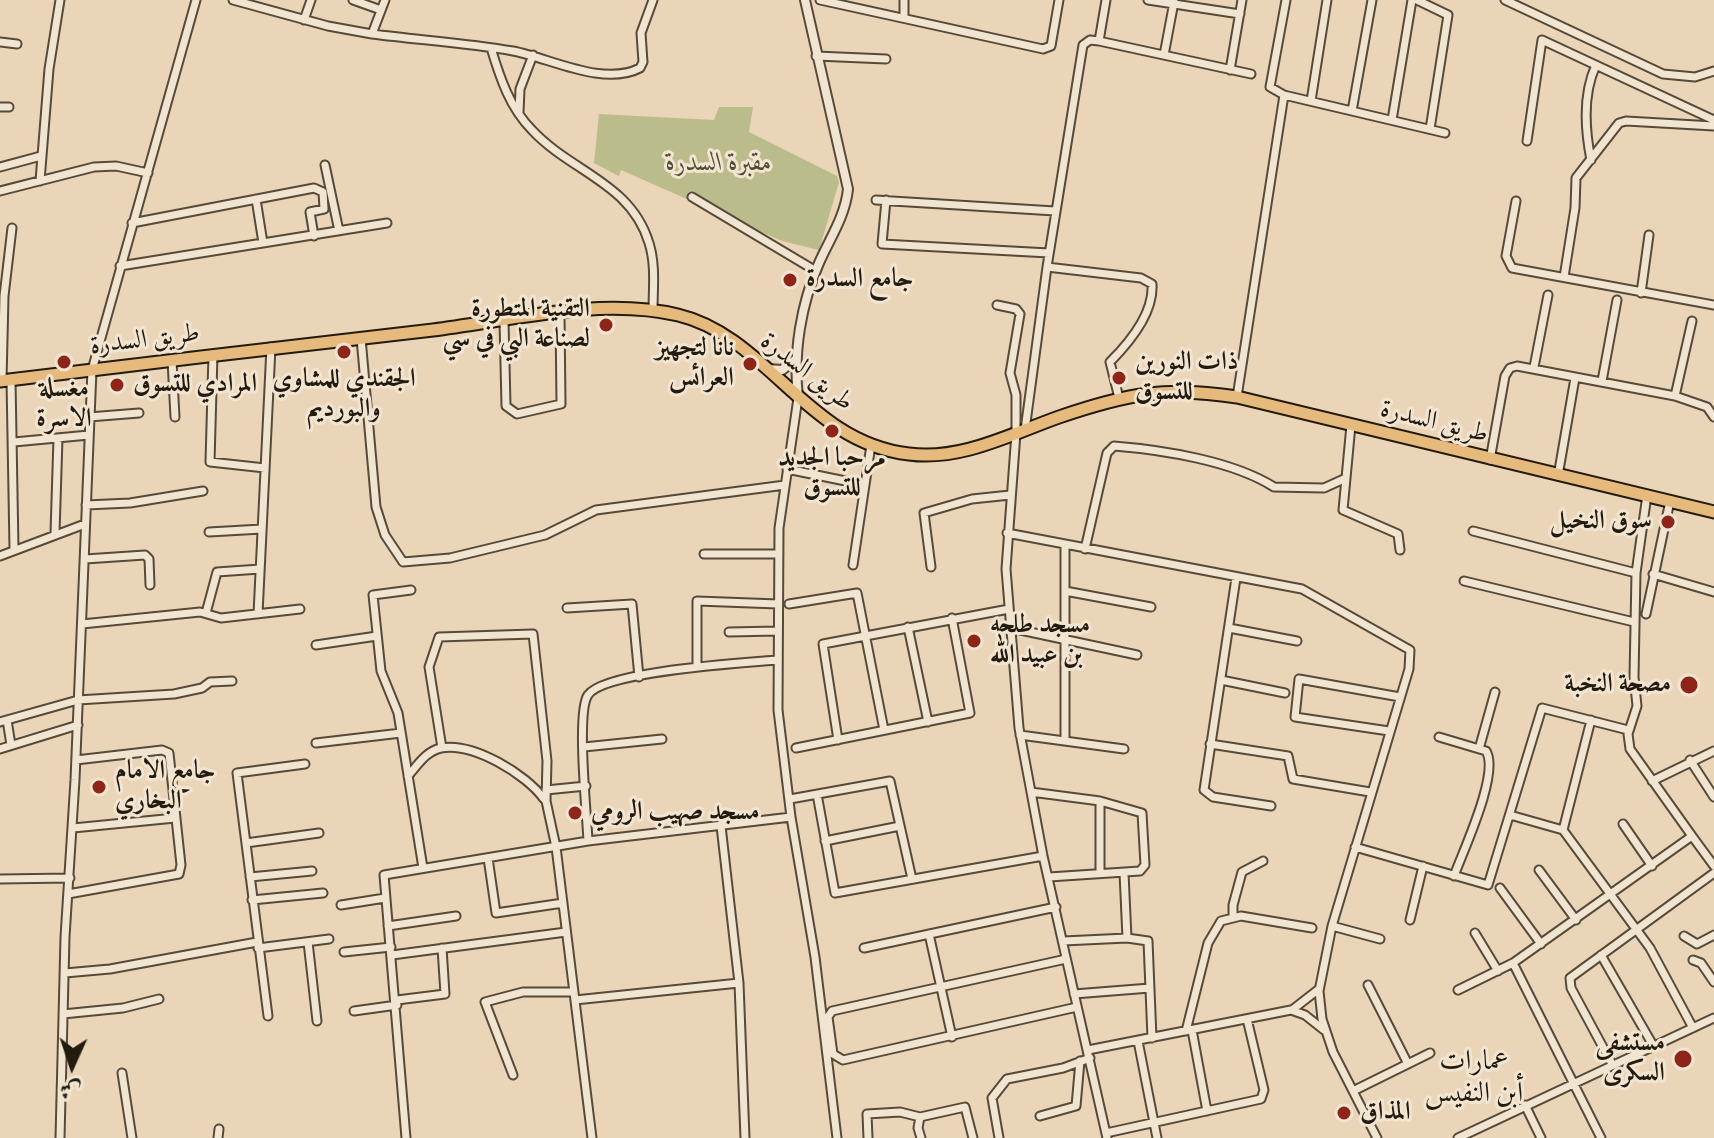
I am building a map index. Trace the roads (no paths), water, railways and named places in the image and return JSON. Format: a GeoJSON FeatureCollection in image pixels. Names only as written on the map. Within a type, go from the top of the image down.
{"type":"FeatureCollection","features":[{"type":"Feature","properties":{"kind":"main road","name":"طريق السدرة"},"geometry":{"type":"LineString","coordinates":[[4,381],[560,314],[653,311],[704,325],[766,369],[815,414],[871,445],[908,454],[947,454],[1119,398],[1177,389],[1237,397],[1714,512]]}},
{"type":"Feature","properties":{"kind":"street"},"geometry":{"type":"LineString","coordinates":[[40,181],[60,0]]}},
{"type":"Feature","properties":{"kind":"street"},"geometry":{"type":"LineString","coordinates":[[60,1138],[92,370],[196,0]]}},
{"type":"Feature","properties":{"kind":"street"},"geometry":{"type":"LineString","coordinates":[[304,20],[311,0]]}},
{"type":"Feature","properties":{"kind":"street"},"geometry":{"type":"LineString","coordinates":[[353,0],[381,10]]}},
{"type":"Feature","properties":{"kind":"street"},"geometry":{"type":"LineString","coordinates":[[372,34],[385,0]]}},
{"type":"Feature","properties":{"kind":"street"},"geometry":{"type":"LineString","coordinates":[[238,1],[304,20],[372,34],[491,48],[608,73],[633,72],[643,62],[641,33],[653,0]]}},
{"type":"Feature","properties":{"kind":"street"},"geometry":{"type":"LineString","coordinates":[[805,0],[848,189],[846,208],[816,271],[795,360],[798,398],[779,554],[777,660],[779,722],[791,817],[815,957],[837,1138]]}},
{"type":"Feature","properties":{"kind":"street"},"geometry":{"type":"LineString","coordinates":[[820,0],[1046,49],[1051,46],[1059,0]]}},
{"type":"Feature","properties":{"kind":"street"},"geometry":{"type":"LineString","coordinates":[[904,0],[904,18]]}},
{"type":"Feature","properties":{"kind":"street"},"geometry":{"type":"LineString","coordinates":[[1099,41],[1106,0]]}},
{"type":"Feature","properties":{"kind":"street"},"geometry":{"type":"LineString","coordinates":[[1148,0],[1240,14]]}},
{"type":"Feature","properties":{"kind":"street"},"geometry":{"type":"LineString","coordinates":[[1230,70],[1242,0]]}},
{"type":"Feature","properties":{"kind":"street"},"geometry":{"type":"LineString","coordinates":[[1286,0],[1270,87],[1284,95],[1445,133]]}},
{"type":"Feature","properties":{"kind":"street"},"geometry":{"type":"LineString","coordinates":[[1311,101],[1327,0]]}},
{"type":"Feature","properties":{"kind":"street"},"geometry":{"type":"LineString","coordinates":[[1352,111],[1372,0]]}},
{"type":"Feature","properties":{"kind":"street"},"geometry":{"type":"LineString","coordinates":[[1392,120],[1414,0],[1448,15],[1430,129]]}},
{"type":"Feature","properties":{"kind":"street"},"geometry":{"type":"LineString","coordinates":[[1505,0],[1663,74],[1695,77],[1714,71]]}},
{"type":"Feature","properties":{"kind":"street"},"geometry":{"type":"LineString","coordinates":[[1164,55],[1174,2]]}},
{"type":"Feature","properties":{"kind":"street"},"geometry":{"type":"LineString","coordinates":[[1247,1019],[1264,1096],[1107,1135],[1043,856],[1020,735],[1009,609],[1007,533],[1010,495],[1083,45],[1090,40],[1099,41],[1251,74]]}},
{"type":"Feature","properties":{"kind":"street"},"geometry":{"type":"LineString","coordinates":[[1527,141],[1541,41],[1714,120]]}},
{"type":"Feature","properties":{"kind":"street"},"geometry":{"type":"LineString","coordinates":[[0,42],[17,44]]}},
{"type":"Feature","properties":{"kind":"street"},"geometry":{"type":"LineString","coordinates":[[491,48],[499,76],[519,114],[542,141],[627,201],[649,240],[653,259],[653,311]]}},
{"type":"Feature","properties":{"kind":"street"},"geometry":{"type":"LineString","coordinates":[[519,114],[520,89],[533,55]]}},
{"type":"Feature","properties":{"kind":"street"},"geometry":{"type":"LineString","coordinates":[[816,56],[886,59]]}},
{"type":"Feature","properties":{"kind":"street"},"geometry":{"type":"LineString","coordinates":[[1591,160],[1587,139],[1588,99],[1596,65]]}},
{"type":"Feature","properties":{"kind":"street"},"geometry":{"type":"LineString","coordinates":[[1237,397],[1284,95]]}},
{"type":"Feature","properties":{"kind":"street"},"geometry":{"type":"LineString","coordinates":[[0,107],[9,107]]}},
{"type":"Feature","properties":{"kind":"street"},"geometry":{"type":"LineString","coordinates":[[1564,277],[1575,208],[1576,178],[1622,122],[1714,126]]}},
{"type":"Feature","properties":{"kind":"street"},"geometry":{"type":"LineString","coordinates":[[0,167],[41,156]]}},
{"type":"Feature","properties":{"kind":"street"},"geometry":{"type":"LineString","coordinates":[[325,165],[339,231]]}},
{"type":"Feature","properties":{"kind":"street"},"geometry":{"type":"LineString","coordinates":[[0,191],[105,166],[148,173]]}},
{"type":"Feature","properties":{"kind":"street"},"geometry":{"type":"LineString","coordinates":[[132,223],[314,188],[321,190],[324,209],[310,212],[314,236]]}},
{"type":"Feature","properties":{"kind":"street"},"geometry":{"type":"LineString","coordinates":[[692,197],[816,271]]}},
{"type":"Feature","properties":{"kind":"street"},"geometry":{"type":"LineString","coordinates":[[256,199],[263,243]]}},
{"type":"Feature","properties":{"kind":"street"},"geometry":{"type":"LineString","coordinates":[[876,200],[1055,211]]}},
{"type":"Feature","properties":{"kind":"street"},"geometry":{"type":"LineString","coordinates":[[886,200],[882,244],[1049,253]]}},
{"type":"Feature","properties":{"kind":"street"},"geometry":{"type":"LineString","coordinates":[[1516,201],[1506,256],[1508,266],[1714,305]]}},
{"type":"Feature","properties":{"kind":"street"},"geometry":{"type":"LineString","coordinates":[[120,266],[387,223]]}},
{"type":"Feature","properties":{"kind":"street"},"geometry":{"type":"LineString","coordinates":[[12,228],[4,296],[4,381],[14,442],[14,549]]}},
{"type":"Feature","properties":{"kind":"street"},"geometry":{"type":"LineString","coordinates":[[1641,293],[1649,235]]}},
{"type":"Feature","properties":{"kind":"street"},"geometry":{"type":"LineString","coordinates":[[1047,267],[1141,278],[1152,284],[1151,302],[1130,344],[1110,362],[1119,398]]}},
{"type":"Feature","properties":{"kind":"street"},"geometry":{"type":"LineString","coordinates":[[1534,367],[1548,295]]}},
{"type":"Feature","properties":{"kind":"street"},"geometry":{"type":"LineString","coordinates":[[1602,381],[1617,300]]}},
{"type":"Feature","properties":{"kind":"street"},"geometry":{"type":"LineString","coordinates":[[997,305],[1016,309],[1020,314],[1010,373],[1021,431]]}},
{"type":"Feature","properties":{"kind":"street"},"geometry":{"type":"LineString","coordinates":[[504,321],[506,406],[517,414],[561,404],[560,314]]}},
{"type":"Feature","properties":{"kind":"street"},"geometry":{"type":"LineString","coordinates":[[1675,396],[1692,321]]}},
{"type":"Feature","properties":{"kind":"street"},"geometry":{"type":"LineString","coordinates":[[361,338],[376,507],[385,535],[403,562],[450,558],[545,535],[596,510],[785,485]]}},
{"type":"Feature","properties":{"kind":"street"},"geometry":{"type":"LineString","coordinates":[[258,614],[271,347]]}},
{"type":"Feature","properties":{"kind":"street"},"geometry":{"type":"LineString","coordinates":[[213,354],[210,462],[265,468]]}},
{"type":"Feature","properties":{"kind":"street"},"geometry":{"type":"LineString","coordinates":[[172,360],[175,417]]}},
{"type":"Feature","properties":{"kind":"street"},"geometry":{"type":"LineString","coordinates":[[766,369],[782,370],[795,360]]}},
{"type":"Feature","properties":{"kind":"street"},"geometry":{"type":"LineString","coordinates":[[1490,460],[1505,376],[1510,368],[1534,367],[1575,378],[1675,396],[1700,404],[1712,413]]}},
{"type":"Feature","properties":{"kind":"street"},"geometry":{"type":"LineString","coordinates":[[1558,476],[1575,378]]}},
{"type":"Feature","properties":{"kind":"street"},"geometry":{"type":"LineString","coordinates":[[89,417],[139,413]]}},
{"type":"Feature","properties":{"kind":"street"},"geometry":{"type":"LineString","coordinates":[[1351,425],[1344,512],[1398,534],[1400,550]]}},
{"type":"Feature","properties":{"kind":"street"},"geometry":{"type":"LineString","coordinates":[[14,442],[89,435]]}},
{"type":"Feature","properties":{"kind":"street"},"geometry":{"type":"LineString","coordinates":[[55,533],[58,438]]}},
{"type":"Feature","properties":{"kind":"street"},"geometry":{"type":"LineString","coordinates":[[853,565],[871,445]]}},
{"type":"Feature","properties":{"kind":"street"},"geometry":{"type":"LineString","coordinates":[[1085,549],[1107,453],[1114,446],[1232,469],[1266,479],[1274,487],[1324,488],[1346,478]]}},
{"type":"Feature","properties":{"kind":"street"},"geometry":{"type":"LineString","coordinates":[[787,469],[865,485]]}},
{"type":"Feature","properties":{"kind":"street"},"geometry":{"type":"LineString","coordinates":[[86,505],[130,503],[203,491]]}},
{"type":"Feature","properties":{"kind":"street"},"geometry":{"type":"LineString","coordinates":[[931,567],[924,513],[972,499],[1010,495]]}},
{"type":"Feature","properties":{"kind":"street"},"geometry":{"type":"LineString","coordinates":[[1647,495],[1636,573],[1637,706],[1628,730],[1630,749],[1714,866]]}},
{"type":"Feature","properties":{"kind":"street"},"geometry":{"type":"LineString","coordinates":[[1646,614],[1670,501]]}},
{"type":"Feature","properties":{"kind":"street"},"geometry":{"type":"LineString","coordinates":[[0,556],[85,524]]}},
{"type":"Feature","properties":{"kind":"street"},"geometry":{"type":"LineString","coordinates":[[209,532],[262,529]]}},
{"type":"Feature","properties":{"kind":"street"},"geometry":{"type":"LineString","coordinates":[[1473,531],[1636,573]]}},
{"type":"Feature","properties":{"kind":"street"},"geometry":{"type":"LineString","coordinates":[[1007,533],[1307,590],[1408,647],[1412,656],[1332,926],[1319,989],[1326,1032],[1377,1138]]}},
{"type":"Feature","properties":{"kind":"street"},"geometry":{"type":"LineString","coordinates":[[1065,546],[1065,741]]}},
{"type":"Feature","properties":{"kind":"street"},"geometry":{"type":"LineString","coordinates":[[704,554],[779,554]]}},
{"type":"Feature","properties":{"kind":"street"},"geometry":{"type":"LineString","coordinates":[[85,559],[145,555],[149,559],[150,585]]}},
{"type":"Feature","properties":{"kind":"street"},"geometry":{"type":"LineString","coordinates":[[206,613],[217,572],[260,569]]}},
{"type":"Feature","properties":{"kind":"street"},"geometry":{"type":"LineString","coordinates":[[1653,574],[1714,592]]}},
{"type":"Feature","properties":{"kind":"street"},"geometry":{"type":"LineString","coordinates":[[1236,578],[1210,744],[1206,794],[1271,806]]}},
{"type":"Feature","properties":{"kind":"street"},"geometry":{"type":"LineString","coordinates":[[1464,581],[1634,622]]}},
{"type":"Feature","properties":{"kind":"street"},"geometry":{"type":"LineString","coordinates":[[411,590],[374,594],[381,676],[398,713],[423,868]]}},
{"type":"Feature","properties":{"kind":"street"},"geometry":{"type":"LineString","coordinates":[[1065,591],[1151,607]]}},
{"type":"Feature","properties":{"kind":"street"},"geometry":{"type":"LineString","coordinates":[[789,604],[857,593],[884,730]]}},
{"type":"Feature","properties":{"kind":"street"},"geometry":{"type":"LineString","coordinates":[[697,666],[697,601],[778,604]]}},
{"type":"Feature","properties":{"kind":"street"},"geometry":{"type":"LineString","coordinates":[[567,608],[632,604],[639,677]]}},
{"type":"Feature","properties":{"kind":"street"},"geometry":{"type":"LineString","coordinates":[[82,624],[206,613],[221,618],[300,609]]}},
{"type":"Feature","properties":{"kind":"street"},"geometry":{"type":"LineString","coordinates":[[838,740],[822,644],[1009,609]]}},
{"type":"Feature","properties":{"kind":"street"},"geometry":{"type":"LineString","coordinates":[[796,748],[971,712],[952,618]]}},
{"type":"Feature","properties":{"kind":"street"},"geometry":{"type":"LineString","coordinates":[[908,627],[928,722]]}},
{"type":"Feature","properties":{"kind":"street"},"geometry":{"type":"LineString","coordinates":[[1011,628],[1137,655]]}},
{"type":"Feature","properties":{"kind":"street"},"geometry":{"type":"LineString","coordinates":[[1229,628],[1297,641]]}},
{"type":"Feature","properties":{"kind":"street"},"geometry":{"type":"LineString","coordinates":[[729,632],[777,631]]}},
{"type":"Feature","properties":{"kind":"street"},"geometry":{"type":"LineString","coordinates":[[442,748],[429,667],[438,639],[531,633],[534,637],[547,761],[546,801],[556,847],[592,1138]]}},
{"type":"Feature","properties":{"kind":"street"},"geometry":{"type":"LineString","coordinates":[[316,645],[377,636]]}},
{"type":"Feature","properties":{"kind":"street"},"geometry":{"type":"LineString","coordinates":[[588,841],[583,715],[587,696],[604,683],[697,666],[777,660]]}},
{"type":"Feature","properties":{"kind":"street"},"geometry":{"type":"LineString","coordinates":[[1389,731],[1295,717],[1299,679],[1400,697]]}},
{"type":"Feature","properties":{"kind":"street"},"geometry":{"type":"LineString","coordinates":[[1221,680],[1285,693]]}},
{"type":"Feature","properties":{"kind":"street"},"geometry":{"type":"LineString","coordinates":[[11,745],[3,721],[78,700],[174,694],[214,681],[232,681]]}},
{"type":"Feature","properties":{"kind":"street"},"geometry":{"type":"LineString","coordinates":[[1479,749],[1495,692]]}},
{"type":"Feature","properties":{"kind":"street"},"geometry":{"type":"LineString","coordinates":[[1355,847],[1481,885],[1491,883],[1542,708],[1628,730]]}},
{"type":"Feature","properties":{"kind":"street"},"geometry":{"type":"LineString","coordinates":[[1563,830],[1591,720]]}},
{"type":"Feature","properties":{"kind":"street"},"geometry":{"type":"LineString","coordinates":[[0,749],[78,725]]}},
{"type":"Feature","properties":{"kind":"street"},"geometry":{"type":"LineString","coordinates":[[316,743],[401,733]]}},
{"type":"Feature","properties":{"kind":"street"},"geometry":{"type":"LineString","coordinates":[[1020,735],[1124,749]]}},
{"type":"Feature","properties":{"kind":"street"},"geometry":{"type":"LineString","coordinates":[[1439,737],[1489,755],[1488,778],[1454,876]]}},
{"type":"Feature","properties":{"kind":"street"},"geometry":{"type":"LineString","coordinates":[[584,747],[662,739]]}},
{"type":"Feature","properties":{"kind":"street"},"geometry":{"type":"LineString","coordinates":[[1210,744],[1288,756],[1293,779],[1370,792]]}},
{"type":"Feature","properties":{"kind":"street"},"geometry":{"type":"LineString","coordinates":[[408,776],[424,758],[442,748],[457,749],[515,770],[546,801]]}},
{"type":"Feature","properties":{"kind":"street"},"geometry":{"type":"LineString","coordinates":[[68,894],[177,875],[181,865],[171,761],[166,751],[76,760]]}},
{"type":"Feature","properties":{"kind":"street"},"geometry":{"type":"LineString","coordinates":[[1652,781],[1714,751]]}},
{"type":"Feature","properties":{"kind":"street"},"geometry":{"type":"LineString","coordinates":[[1690,760],[1714,797]]}},
{"type":"Feature","properties":{"kind":"street"},"geometry":{"type":"LineString","coordinates":[[268,1016],[237,773],[305,764]]}},
{"type":"Feature","properties":{"kind":"street"},"geometry":{"type":"LineString","coordinates":[[790,799],[890,781],[912,879]]}},
{"type":"Feature","properties":{"kind":"street"},"geometry":{"type":"LineString","coordinates":[[546,790],[586,786]]}},
{"type":"Feature","properties":{"kind":"street"},"geometry":{"type":"LineString","coordinates":[[1031,792],[1100,801],[1134,810],[1144,816],[1145,867],[1124,873],[1049,877]]}},
{"type":"Feature","properties":{"kind":"street"},"geometry":{"type":"LineString","coordinates":[[817,794],[834,893],[1043,856]]}},
{"type":"Feature","properties":{"kind":"street"},"geometry":{"type":"LineString","coordinates":[[1100,801],[1100,873]]}},
{"type":"Feature","properties":{"kind":"street"},"geometry":{"type":"LineString","coordinates":[[1510,815],[1563,830],[1635,928],[1693,1028]]}},
{"type":"Feature","properties":{"kind":"street"},"geometry":{"type":"LineString","coordinates":[[406,1138],[384,875],[588,841],[791,817]]}},
{"type":"Feature","properties":{"kind":"street"},"geometry":{"type":"LineString","coordinates":[[73,828],[175,818]]}},
{"type":"Feature","properties":{"kind":"street"},"geometry":{"type":"LineString","coordinates":[[1623,824],[1652,866]]}},
{"type":"Feature","properties":{"kind":"street"},"geometry":{"type":"LineString","coordinates":[[721,826],[739,983],[745,1138]]}},
{"type":"Feature","properties":{"kind":"street"},"geometry":{"type":"LineString","coordinates":[[825,841],[900,826]]}},
{"type":"Feature","properties":{"kind":"street"},"geometry":{"type":"LineString","coordinates":[[246,843],[319,833]]}},
{"type":"Feature","properties":{"kind":"street"},"geometry":{"type":"LineString","coordinates":[[1458,990],[1513,963],[1692,836]]}},
{"type":"Feature","properties":{"kind":"street"},"geometry":{"type":"LineString","coordinates":[[488,858],[496,913],[563,903]]}},
{"type":"Feature","properties":{"kind":"street"},"geometry":{"type":"LineString","coordinates":[[1233,916],[1242,872],[1263,861]]}},
{"type":"Feature","properties":{"kind":"street"},"geometry":{"type":"LineString","coordinates":[[1410,920],[1423,866]]}},
{"type":"Feature","properties":{"kind":"street"},"geometry":{"type":"LineString","coordinates":[[1539,870],[1576,920]]}},
{"type":"Feature","properties":{"kind":"street"},"geometry":{"type":"LineString","coordinates":[[250,877],[312,871]]}},
{"type":"Feature","properties":{"kind":"street"},"geometry":{"type":"LineString","coordinates":[[1124,873],[1127,938]]}},
{"type":"Feature","properties":{"kind":"street"},"geometry":{"type":"LineString","coordinates":[[1612,1064],[1569,983],[1570,978],[1714,873]]}},
{"type":"Feature","properties":{"kind":"street"},"geometry":{"type":"LineString","coordinates":[[0,879],[70,878]]}},
{"type":"Feature","properties":{"kind":"street"},"geometry":{"type":"LineString","coordinates":[[1500,888],[1541,944]]}},
{"type":"Feature","properties":{"kind":"street"},"geometry":{"type":"LineString","coordinates":[[252,900],[323,893]]}},
{"type":"Feature","properties":{"kind":"street"},"geometry":{"type":"LineString","coordinates":[[341,905],[385,898]]}},
{"type":"Feature","properties":{"kind":"street"},"geometry":{"type":"LineString","coordinates":[[864,948],[1056,907]]}},
{"type":"Feature","properties":{"kind":"street"},"geometry":{"type":"LineString","coordinates":[[388,926],[456,916]]}},
{"type":"Feature","properties":{"kind":"street"},"geometry":{"type":"LineString","coordinates":[[1207,1111],[1189,1031],[1210,937],[1221,921],[1233,916],[1312,928]]}},
{"type":"Feature","properties":{"kind":"street"},"geometry":{"type":"LineString","coordinates":[[1332,926],[1380,939]]}},
{"type":"Feature","properties":{"kind":"street"},"geometry":{"type":"LineString","coordinates":[[344,952],[442,948],[566,932]]}},
{"type":"Feature","properties":{"kind":"street"},"geometry":{"type":"LineString","coordinates":[[1475,933],[1498,971]]}},
{"type":"Feature","properties":{"kind":"street"},"geometry":{"type":"LineString","coordinates":[[929,934],[952,1037]]}},
{"type":"Feature","properties":{"kind":"street"},"geometry":{"type":"LineString","coordinates":[[1684,936],[1697,944],[1714,935]]}},
{"type":"Feature","properties":{"kind":"street"},"geometry":{"type":"LineString","coordinates":[[1063,941],[1127,938],[1148,941],[1152,1038]]}},
{"type":"Feature","properties":{"kind":"street"},"geometry":{"type":"LineString","coordinates":[[65,973],[110,969],[258,945],[329,939]]}},
{"type":"Feature","properties":{"kind":"street"},"geometry":{"type":"LineString","coordinates":[[308,942],[317,1021]]}},
{"type":"Feature","properties":{"kind":"street"},"geometry":{"type":"LineString","coordinates":[[354,1011],[445,994],[442,948]]}},
{"type":"Feature","properties":{"kind":"street"},"geometry":{"type":"LineString","coordinates":[[1601,955],[1654,1047]]}},
{"type":"Feature","properties":{"kind":"street"},"geometry":{"type":"LineString","coordinates":[[1066,959],[832,1011],[828,1017],[833,1054],[843,1060],[1077,1007]]}},
{"type":"Feature","properties":{"kind":"street"},"geometry":{"type":"LineString","coordinates":[[1693,960],[1701,963],[1714,982]]}},
{"type":"Feature","properties":{"kind":"street"},"geometry":{"type":"LineString","coordinates":[[1513,963],[1601,1138]]}},
{"type":"Feature","properties":{"kind":"street"},"geometry":{"type":"LineString","coordinates":[[513,1075],[485,1002],[523,992],[574,996],[739,983]]}},
{"type":"Feature","properties":{"kind":"street"},"geometry":{"type":"LineString","coordinates":[[1368,985],[1408,1064]]}},
{"type":"Feature","properties":{"kind":"street"},"geometry":{"type":"LineString","coordinates":[[1074,994],[1150,988]]}},
{"type":"Feature","properties":{"kind":"street"},"geometry":{"type":"LineString","coordinates":[[999,1138],[992,1098],[1005,1080],[1080,1061],[1089,1054],[1138,1041],[1292,1010],[1319,989]]}},
{"type":"Feature","properties":{"kind":"street"},"geometry":{"type":"LineString","coordinates":[[63,1014],[123,1008],[159,999]]}},
{"type":"Feature","properties":{"kind":"street"},"geometry":{"type":"LineString","coordinates":[[1292,1010],[1305,1015],[1326,1032]]}},
{"type":"Feature","properties":{"kind":"street"},"geometry":{"type":"LineString","coordinates":[[1458,1138],[1714,1018]]}},
{"type":"Feature","properties":{"kind":"street"},"geometry":{"type":"LineString","coordinates":[[1138,1041],[1157,1138]]}},
{"type":"Feature","properties":{"kind":"street"},"geometry":{"type":"LineString","coordinates":[[1353,1091],[1430,1053]]}},
{"type":"Feature","properties":{"kind":"street"},"geometry":{"type":"LineString","coordinates":[[1040,1116],[1076,1106],[1080,1061]]}},
{"type":"Feature","properties":{"kind":"street"},"geometry":{"type":"LineString","coordinates":[[122,1073],[132,1138]]}},
{"type":"Feature","properties":{"kind":"street"},"geometry":{"type":"LineString","coordinates":[[1525,1105],[1541,1138]]}},
{"type":"Feature","properties":{"kind":"street"},"geometry":{"type":"LineString","coordinates":[[868,1138],[867,1114],[900,1112],[920,1117],[965,1107],[973,1138]]}},
{"type":"Feature","properties":{"kind":"street"},"geometry":{"type":"LineString","coordinates":[[920,1117],[918,1128],[921,1138]]}},
{"type":"Feature","properties":{"kind":"place","name":"جامع السدرة"},"geometry":{"type":"Point","coordinates":[790,280]}},
{"type":"Feature","properties":{"kind":"place","name":"التقنية المتطورة لصناعة البي في سي"},"geometry":{"type":"Point","coordinates":[606,325]}},
{"type":"Feature","properties":{"kind":"place","name":"الجقندي للمشاوي والبورديم"},"geometry":{"type":"Point","coordinates":[344,352]}},
{"type":"Feature","properties":{"kind":"place","name":"مغسلة الاسرة"},"geometry":{"type":"Point","coordinates":[64,362]}},
{"type":"Feature","properties":{"kind":"place","name":"نانا لتجهيز العرائس"},"geometry":{"type":"Point","coordinates":[750,364]}},
{"type":"Feature","properties":{"kind":"place","name":"ذات النورين للتسوق"},"geometry":{"type":"Point","coordinates":[1119,378]}},
{"type":"Feature","properties":{"kind":"place","name":"المرادي للتسوق"},"geometry":{"type":"Point","coordinates":[117,385]}},
{"type":"Feature","properties":{"kind":"place","name":"مرحبا الجديد للتسوق"},"geometry":{"type":"Point","coordinates":[832,431]}},
{"type":"Feature","properties":{"kind":"place","name":"سوق النخيل"},"geometry":{"type":"Point","coordinates":[1668,522]}},
{"type":"Feature","properties":{"kind":"place","name":"مسجد طلحه بن عبيد الله"},"geometry":{"type":"Point","coordinates":[974,641]}},
{"type":"Feature","properties":{"kind":"place","name":"مصحة النخبة"},"geometry":{"type":"Point","coordinates":[1689,685]}},
{"type":"Feature","properties":{"kind":"place","name":"جامع الامام البخاري"},"geometry":{"type":"Point","coordinates":[99,787]}},
{"type":"Feature","properties":{"kind":"place","name":"مسجد صهيب الرومي"},"geometry":{"type":"Point","coordinates":[575,813]}},
{"type":"Feature","properties":{"kind":"place","name":"مستشفى السكرى"},"geometry":{"type":"Point","coordinates":[1683,1059]}},
{"type":"Feature","properties":{"kind":"place","name":"المذاق"},"geometry":{"type":"Point","coordinates":[1344,1113]}},
{"type":"Feature","properties":{"kind":"district","name":"عمارات أبن النفيس"},"geometry":{"type":"Point","coordinates":[1474,1079]}},
{"type":"Feature","properties":{"kind":"park label","name":"مقبرة السدرة"},"geometry":{"type":"Point","coordinates":[719,164]}}]}
